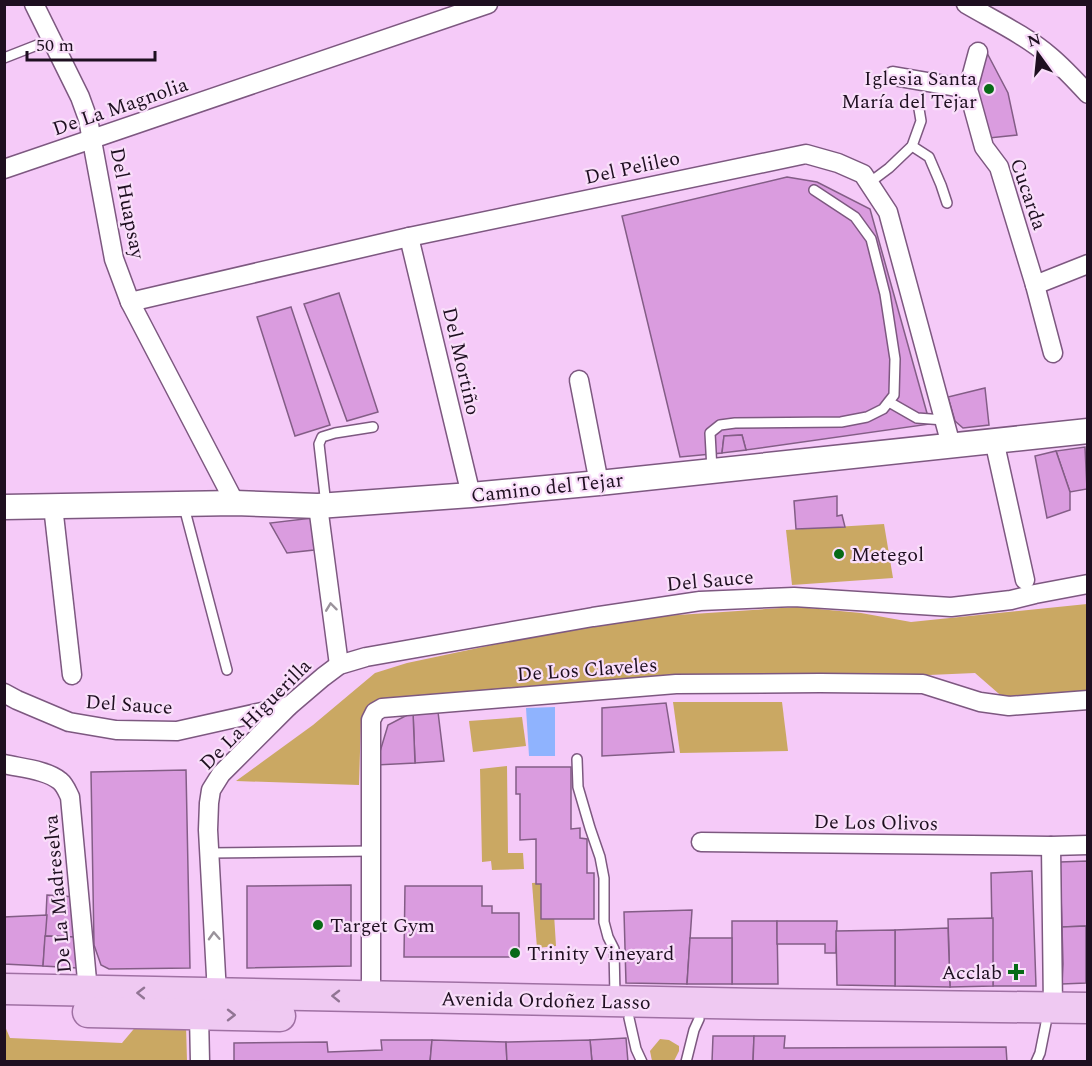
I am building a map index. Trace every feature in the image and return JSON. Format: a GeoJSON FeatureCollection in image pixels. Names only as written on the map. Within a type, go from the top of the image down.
{"type":"FeatureCollection","features":[{"type":"Feature","properties":{"kind":"main road","name":"Avenida Ordoñez Lasso"},"geometry":{"type":"LineString","coordinates":[[4,989],[88,992],[208,1005],[1050,1016],[1088,1024]]}},
{"type":"Feature","properties":{"kind":"main road","name":"Avenida Ordoñez Lasso"},"geometry":{"type":"LineString","coordinates":[[4,1010],[208,1005],[371,997],[622,1010],[699,1019],[1050,1016],[1088,1008]]}},
{"type":"Feature","properties":{"kind":"street","name":"Del Huapsay"},"geometry":{"type":"LineString","coordinates":[[33,4],[80,97],[88,119],[114,259],[130,302],[235,503]]}},
{"type":"Feature","properties":{"kind":"street","name":"De La Magnolia"},"geometry":{"type":"LineString","coordinates":[[4,169],[488,4]]}},
{"type":"Feature","properties":{"kind":"street"},"geometry":{"type":"LineString","coordinates":[[966,4],[1037,47],[1087,94]]}},
{"type":"Feature","properties":{"kind":"street"},"geometry":{"type":"LineString","coordinates":[[892,76],[968,89],[978,52]]}},
{"type":"Feature","properties":{"kind":"street","name":"Cucarda"},"geometry":{"type":"LineString","coordinates":[[968,89],[984,147],[999,167],[1053,353]]}},
{"type":"Feature","properties":{"kind":"street","name":"Del Pelileo"},"geometry":{"type":"LineString","coordinates":[[130,302],[409,237],[806,154],[838,163],[863,174],[888,212],[951,445]]}},
{"type":"Feature","properties":{"kind":"street","name":"Del Mortiño"},"geometry":{"type":"LineString","coordinates":[[409,237],[471,495]]}},
{"type":"Feature","properties":{"kind":"street"},"geometry":{"type":"LineString","coordinates":[[1035,285],[1088,264]]}},
{"type":"Feature","properties":{"kind":"street"},"geometry":{"type":"LineString","coordinates":[[579,380],[599,483]]}},
{"type":"Feature","properties":{"kind":"street","name":"Camino del Tejar"},"geometry":{"type":"LineString","coordinates":[[4,507],[235,503],[322,506],[599,483],[1088,430]]}},
{"type":"Feature","properties":{"kind":"street"},"geometry":{"type":"LineString","coordinates":[[994,440],[1025,580]]}},
{"type":"Feature","properties":{"kind":"street"},"geometry":{"type":"LineString","coordinates":[[53,506],[72,675]]}},
{"type":"Feature","properties":{"kind":"street","name":"De La Higuerilla"},"geometry":{"type":"LineString","coordinates":[[200,1062],[208,1005],[208,817],[211,790],[221,774],[289,706],[339,665],[322,506]]}},
{"type":"Feature","properties":{"kind":"street","name":"Del Sauce"},"geometry":{"type":"LineString","coordinates":[[339,665],[388,653],[593,617],[700,601],[794,597],[951,607],[1011,600],[1088,584]]}},
{"type":"Feature","properties":{"kind":"street","name":"De Los Claveles"},"geometry":{"type":"LineString","coordinates":[[371,997],[371,720],[375,712],[382,708],[688,684],[923,684],[980,702],[1009,706],[1088,700]]}},
{"type":"Feature","properties":{"kind":"street","name":"Del Sauce"},"geometry":{"type":"LineString","coordinates":[[4,693],[69,722],[116,730],[177,731],[289,706]]}},
{"type":"Feature","properties":{"kind":"street","name":"De La Madreselva"},"geometry":{"type":"LineString","coordinates":[[4,764],[49,775],[65,787],[70,797],[88,992]]}},
{"type":"Feature","properties":{"kind":"street","name":"De Los Olivos"},"geometry":{"type":"LineString","coordinates":[[701,842],[1088,845]]}},
{"type":"Feature","properties":{"kind":"street"},"geometry":{"type":"LineString","coordinates":[[1050,1016],[1051,846]]}},
{"type":"Feature","properties":{"kind":"lane"},"geometry":{"type":"LineString","coordinates":[[4,58],[50,40]]}},
{"type":"Feature","properties":{"kind":"lane"},"geometry":{"type":"LineString","coordinates":[[869,183],[912,146],[921,121],[919,109]]}},
{"type":"Feature","properties":{"kind":"lane"},"geometry":{"type":"LineString","coordinates":[[912,146],[929,157],[948,203]]}},
{"type":"Feature","properties":{"kind":"lane"},"geometry":{"type":"LineString","coordinates":[[712,470],[710,433],[720,425],[841,422],[867,417],[883,410],[894,395],[895,359],[885,294],[871,238],[855,217],[814,190]]}},
{"type":"Feature","properties":{"kind":"lane"},"geometry":{"type":"LineString","coordinates":[[889,402],[917,418],[944,420]]}},
{"type":"Feature","properties":{"kind":"lane"},"geometry":{"type":"LineString","coordinates":[[322,506],[319,444],[322,437],[373,427]]}},
{"type":"Feature","properties":{"kind":"lane"},"geometry":{"type":"LineString","coordinates":[[183,504],[228,670]]}},
{"type":"Feature","properties":{"kind":"lane"},"geometry":{"type":"LineString","coordinates":[[577,759],[578,787],[600,857],[604,878],[604,922],[614,949],[622,1010],[642,1062]]}},
{"type":"Feature","properties":{"kind":"lane"},"geometry":{"type":"LineString","coordinates":[[209,853],[370,851]]}},
{"type":"Feature","properties":{"kind":"lane"},"geometry":{"type":"LineString","coordinates":[[1036,1062],[1050,1016]]}},
{"type":"Feature","properties":{"kind":"lane"},"geometry":{"type":"LineString","coordinates":[[686,1062],[699,1019]]}},
{"type":"Feature","properties":{"kind":"shaded area","name":"Metegol"},"geometry":{"type":"Polygon","coordinates":[[[884,524],[893,578],[792,585],[786,530],[884,524]]]}},
{"type":"Feature","properties":{"kind":"shaded area"},"geometry":{"type":"Polygon","coordinates":[[[1087,604],[1087,696],[1006,700],[975,673],[384,699],[372,706],[361,719],[359,785],[236,781],[313,725],[375,673],[407,663],[539,635],[663,616],[797,607],[861,613],[911,622],[1087,604]]]}},
{"type":"Feature","properties":{"kind":"shaded area"},"geometry":{"type":"Polygon","coordinates":[[[673,702],[782,702],[788,751],[680,753],[673,702]]]}},
{"type":"Feature","properties":{"kind":"shaded area"},"geometry":{"type":"Polygon","coordinates":[[[522,717],[526,746],[473,752],[469,721],[522,717]]]}},
{"type":"Feature","properties":{"kind":"shaded area"},"geometry":{"type":"Polygon","coordinates":[[[507,766],[508,853],[523,853],[524,869],[492,870],[491,861],[482,862],[480,769],[507,766]]]}},
{"type":"Feature","properties":{"kind":"shaded area"},"geometry":{"type":"Polygon","coordinates":[[[552,882],[556,946],[537,948],[532,883],[552,882]]]}},
{"type":"Feature","properties":{"kind":"shaded area"},"geometry":{"type":"Polygon","coordinates":[[[4,1024],[10,1038],[122,1043],[138,1024],[186,1025],[187,1061],[5,1061],[4,1024]]]}},
{"type":"Feature","properties":{"kind":"shaded area"},"geometry":{"type":"Polygon","coordinates":[[[660,1039],[669,1040],[679,1046],[674,1061],[652,1061],[650,1051],[660,1039]]]}},
{"type":"Feature","properties":{"kind":"water"},"geometry":{"type":"Polygon","coordinates":[[[555,707],[555,756],[529,756],[526,708],[555,707]]]}},
{"type":"Feature","properties":{"kind":"building"},"geometry":{"type":"Polygon","coordinates":[[[986,51],[1008,93],[1017,135],[989,138],[976,88],[986,51]]]}},
{"type":"Feature","properties":{"kind":"building"},"geometry":{"type":"Polygon","coordinates":[[[787,177],[817,182],[870,209],[930,424],[746,450],[742,435],[724,436],[722,453],[680,457],[622,216],[787,177]]]}},
{"type":"Feature","properties":{"kind":"building"},"geometry":{"type":"Polygon","coordinates":[[[339,293],[378,412],[347,421],[304,304],[339,293]]]}},
{"type":"Feature","properties":{"kind":"building"},"geometry":{"type":"Polygon","coordinates":[[[291,307],[330,425],[295,436],[257,317],[291,307]]]}},
{"type":"Feature","properties":{"kind":"building"},"geometry":{"type":"Polygon","coordinates":[[[985,388],[989,425],[963,428],[955,421],[948,397],[985,388]]]}},
{"type":"Feature","properties":{"kind":"building"},"geometry":{"type":"Polygon","coordinates":[[[742,435],[746,450],[722,453],[724,436],[742,435]]]}},
{"type":"Feature","properties":{"kind":"building"},"geometry":{"type":"Polygon","coordinates":[[[1085,447],[1087,489],[1070,492],[1056,451],[1085,447]]]}},
{"type":"Feature","properties":{"kind":"building"},"geometry":{"type":"Polygon","coordinates":[[[1056,451],[1070,492],[1070,510],[1047,518],[1035,456],[1056,451]]]}},
{"type":"Feature","properties":{"kind":"building"},"geometry":{"type":"Polygon","coordinates":[[[837,496],[837,516],[842,515],[845,527],[796,529],[794,501],[837,496]]]}},
{"type":"Feature","properties":{"kind":"building"},"geometry":{"type":"Polygon","coordinates":[[[312,518],[314,550],[287,553],[270,523],[312,518]]]}},
{"type":"Feature","properties":{"kind":"building"},"geometry":{"type":"Polygon","coordinates":[[[666,703],[674,752],[602,756],[602,708],[666,703]]]}},
{"type":"Feature","properties":{"kind":"building"},"geometry":{"type":"Polygon","coordinates":[[[413,712],[438,712],[444,761],[415,763],[413,712]]]}},
{"type":"Feature","properties":{"kind":"building"},"geometry":{"type":"Polygon","coordinates":[[[413,712],[415,763],[376,765],[388,725],[413,712]]]}},
{"type":"Feature","properties":{"kind":"building"},"geometry":{"type":"Polygon","coordinates":[[[516,767],[571,767],[571,829],[580,828],[580,838],[587,839],[587,873],[594,873],[594,919],[541,919],[541,884],[536,884],[536,839],[520,840],[520,794],[516,794],[516,767]]]}},
{"type":"Feature","properties":{"kind":"building"},"geometry":{"type":"Polygon","coordinates":[[[186,770],[190,968],[109,969],[101,965],[94,945],[91,772],[186,770]]]}},
{"type":"Feature","properties":{"kind":"building"},"geometry":{"type":"Polygon","coordinates":[[[1088,861],[1088,926],[1062,927],[1060,862],[1088,861]]]}},
{"type":"Feature","properties":{"kind":"building"},"geometry":{"type":"Polygon","coordinates":[[[1032,871],[1036,986],[993,986],[991,873],[1032,871]]]}},
{"type":"Feature","properties":{"kind":"building"},"geometry":{"type":"Polygon","coordinates":[[[351,885],[351,966],[247,968],[247,886],[351,885]]]}},
{"type":"Feature","properties":{"kind":"building"},"geometry":{"type":"Polygon","coordinates":[[[405,886],[482,886],[482,906],[492,906],[492,913],[519,913],[519,957],[404,957],[405,886]]]}},
{"type":"Feature","properties":{"kind":"building"},"geometry":{"type":"Polygon","coordinates":[[[47,895],[76,897],[77,937],[45,936],[47,895]]]}},
{"type":"Feature","properties":{"kind":"building"},"geometry":{"type":"Polygon","coordinates":[[[692,910],[687,984],[626,983],[624,912],[692,910]]]}},
{"type":"Feature","properties":{"kind":"building"},"geometry":{"type":"Polygon","coordinates":[[[47,915],[43,966],[4,964],[4,917],[47,915]]]}},
{"type":"Feature","properties":{"kind":"building"},"geometry":{"type":"Polygon","coordinates":[[[993,918],[993,986],[950,987],[948,919],[993,918]]]}},
{"type":"Feature","properties":{"kind":"building"},"geometry":{"type":"Polygon","coordinates":[[[732,921],[777,921],[778,984],[732,984],[732,921]]]}},
{"type":"Feature","properties":{"kind":"building"},"geometry":{"type":"Polygon","coordinates":[[[777,921],[837,921],[836,953],[825,953],[825,944],[777,944],[777,921]]]}},
{"type":"Feature","properties":{"kind":"building"},"geometry":{"type":"Polygon","coordinates":[[[1086,926],[1086,983],[1062,984],[1062,927],[1086,926]]]}},
{"type":"Feature","properties":{"kind":"building"},"geometry":{"type":"Polygon","coordinates":[[[948,928],[950,987],[895,986],[895,930],[948,928]]]}},
{"type":"Feature","properties":{"kind":"building"},"geometry":{"type":"Polygon","coordinates":[[[895,930],[895,986],[837,985],[836,931],[895,930]]]}},
{"type":"Feature","properties":{"kind":"building"},"geometry":{"type":"Polygon","coordinates":[[[45,936],[77,937],[77,968],[43,966],[45,936]]]}},
{"type":"Feature","properties":{"kind":"building"},"geometry":{"type":"Polygon","coordinates":[[[690,938],[732,938],[732,984],[687,984],[690,938]]]}},
{"type":"Feature","properties":{"kind":"building"},"geometry":{"type":"Polygon","coordinates":[[[713,1036],[754,1036],[753,1062],[712,1062],[713,1036]]]}},
{"type":"Feature","properties":{"kind":"building"},"geometry":{"type":"Polygon","coordinates":[[[754,1036],[785,1036],[784,1048],[1006,1047],[1007,1062],[753,1062],[754,1036]]]}},
{"type":"Feature","properties":{"kind":"building"},"geometry":{"type":"Polygon","coordinates":[[[626,1038],[628,1062],[592,1062],[590,1040],[626,1038]]]}},
{"type":"Feature","properties":{"kind":"building"},"geometry":{"type":"Polygon","coordinates":[[[381,1040],[432,1040],[430,1062],[234,1062],[234,1043],[327,1042],[328,1052],[382,1050],[381,1040]]]}},
{"type":"Feature","properties":{"kind":"building"},"geometry":{"type":"Polygon","coordinates":[[[432,1040],[506,1042],[507,1062],[430,1062],[432,1040]]]}},
{"type":"Feature","properties":{"kind":"building"},"geometry":{"type":"Polygon","coordinates":[[[590,1040],[592,1062],[507,1062],[506,1042],[590,1040]]]}},
{"type":"Feature","properties":{"kind":"place","name":"Iglesia Santa María del Tejar"},"geometry":{"type":"Point","coordinates":[989,89]}},
{"type":"Feature","properties":{"kind":"place","name":"Metegol"},"geometry":{"type":"Point","coordinates":[839,554]}},
{"type":"Feature","properties":{"kind":"place","name":"Target Gym"},"geometry":{"type":"Point","coordinates":[318,925]}},
{"type":"Feature","properties":{"kind":"place","name":"Trinity Vineyard"},"geometry":{"type":"Point","coordinates":[515,953]}},
{"type":"Feature","properties":{"kind":"place","name":"Acclab"},"geometry":{"type":"Point","coordinates":[1016,972]}}]}
